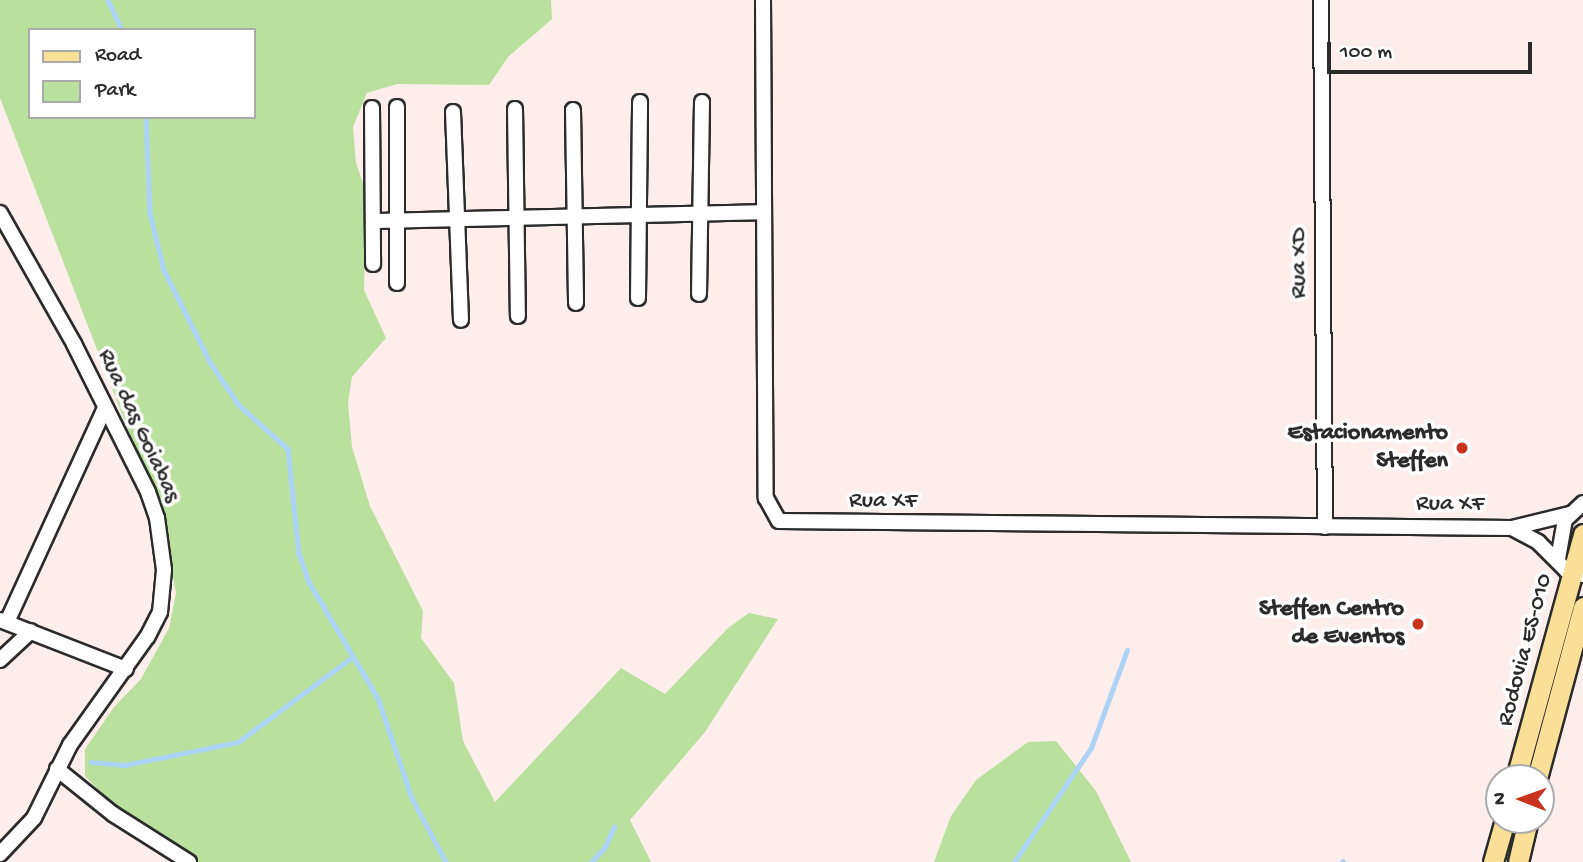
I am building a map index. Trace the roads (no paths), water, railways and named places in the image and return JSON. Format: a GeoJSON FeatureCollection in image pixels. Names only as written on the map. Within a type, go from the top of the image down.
{"type":"FeatureCollection","features":[{"type":"Feature","properties":{"kind":"main road","name":"Rodovia ES-010"},"geometry":{"type":"LineString","coordinates":[[1520,764],[1571,569],[1583,534]]}},
{"type":"Feature","properties":{"kind":"main road","name":"Rodovia ES-010"},"geometry":{"type":"LineString","coordinates":[[1541,764],[1583,607]]}},
{"type":"Feature","properties":{"kind":"main road"},"geometry":{"type":"LineString","coordinates":[[1493,862],[1501,834]]}},
{"type":"Feature","properties":{"kind":"main road"},"geometry":{"type":"LineString","coordinates":[[1518,862],[1525,834]]}},
{"type":"Feature","properties":{"kind":"street","name":"Rua XF"},"geometry":{"type":"LineString","coordinates":[[763,0],[766,498],[779,521],[1512,528],[1569,514],[1583,503]]}},
{"type":"Feature","properties":{"kind":"street","name":"Rua XD"},"geometry":{"type":"LineString","coordinates":[[1321,0],[1325,527]]}},
{"type":"Feature","properties":{"kind":"street"},"geometry":{"type":"LineString","coordinates":[[638,298],[640,102]]}},
{"type":"Feature","properties":{"kind":"street"},"geometry":{"type":"LineString","coordinates":[[699,294],[702,102]]}},
{"type":"Feature","properties":{"kind":"street"},"geometry":{"type":"LineString","coordinates":[[397,107],[397,283]]}},
{"type":"Feature","properties":{"kind":"street"},"geometry":{"type":"LineString","coordinates":[[372,108],[373,264]]}},
{"type":"Feature","properties":{"kind":"street"},"geometry":{"type":"LineString","coordinates":[[515,109],[518,316]]}},
{"type":"Feature","properties":{"kind":"street"},"geometry":{"type":"LineString","coordinates":[[573,110],[576,303]]}},
{"type":"Feature","properties":{"kind":"street"},"geometry":{"type":"LineString","coordinates":[[453,112],[461,320]]}},
{"type":"Feature","properties":{"kind":"street"},"geometry":{"type":"LineString","coordinates":[[373,221],[516,220],[764,212]]}},
{"type":"Feature","properties":{"kind":"street","name":"Rua das Goiabas"},"geometry":{"type":"LineString","coordinates":[[0,213],[74,344],[104,410],[148,492],[157,518],[164,570],[160,612],[126,669],[57,769],[34,818],[0,854]]}},
{"type":"Feature","properties":{"kind":"street"},"geometry":{"type":"LineString","coordinates":[[104,410],[3,621],[126,669]]}},
{"type":"Feature","properties":{"kind":"street"},"geometry":{"type":"LineString","coordinates":[[1569,514],[1571,569]]}},
{"type":"Feature","properties":{"kind":"street","name":"Rua XF"},"geometry":{"type":"LineString","coordinates":[[1512,528],[1571,569]]}},
{"type":"Feature","properties":{"kind":"street"},"geometry":{"type":"LineString","coordinates":[[0,660],[32,631]]}},
{"type":"Feature","properties":{"kind":"street"},"geometry":{"type":"LineString","coordinates":[[57,769],[113,814],[189,862]]}},
{"type":"Feature","properties":{"kind":"street"},"geometry":{"type":"LineString","coordinates":[[1527,862],[1534,834]]}},
{"type":"Feature","properties":{"kind":"waterway"},"geometry":{"type":"LineString","coordinates":[[108,0],[121,28]]}},
{"type":"Feature","properties":{"kind":"waterway"},"geometry":{"type":"LineString","coordinates":[[146,119],[150,213],[164,270],[210,362],[239,405],[288,449],[299,553],[309,582],[378,698],[412,798],[446,862]]}},
{"type":"Feature","properties":{"kind":"waterway"},"geometry":{"type":"LineString","coordinates":[[1014,862],[1091,748],[1127,650]]}},
{"type":"Feature","properties":{"kind":"waterway"},"geometry":{"type":"LineString","coordinates":[[91,762],[125,765],[238,742],[351,658]]}},
{"type":"Feature","properties":{"kind":"waterway"},"geometry":{"type":"LineString","coordinates":[[591,862],[605,847],[614,827]]}},
{"type":"Feature","properties":{"kind":"place","name":"Estacionamento Steffen"},"geometry":{"type":"Point","coordinates":[1462,448]}},
{"type":"Feature","properties":{"kind":"place","name":"Steffen Centro de Eventos"},"geometry":{"type":"Point","coordinates":[1418,624]}}]}
